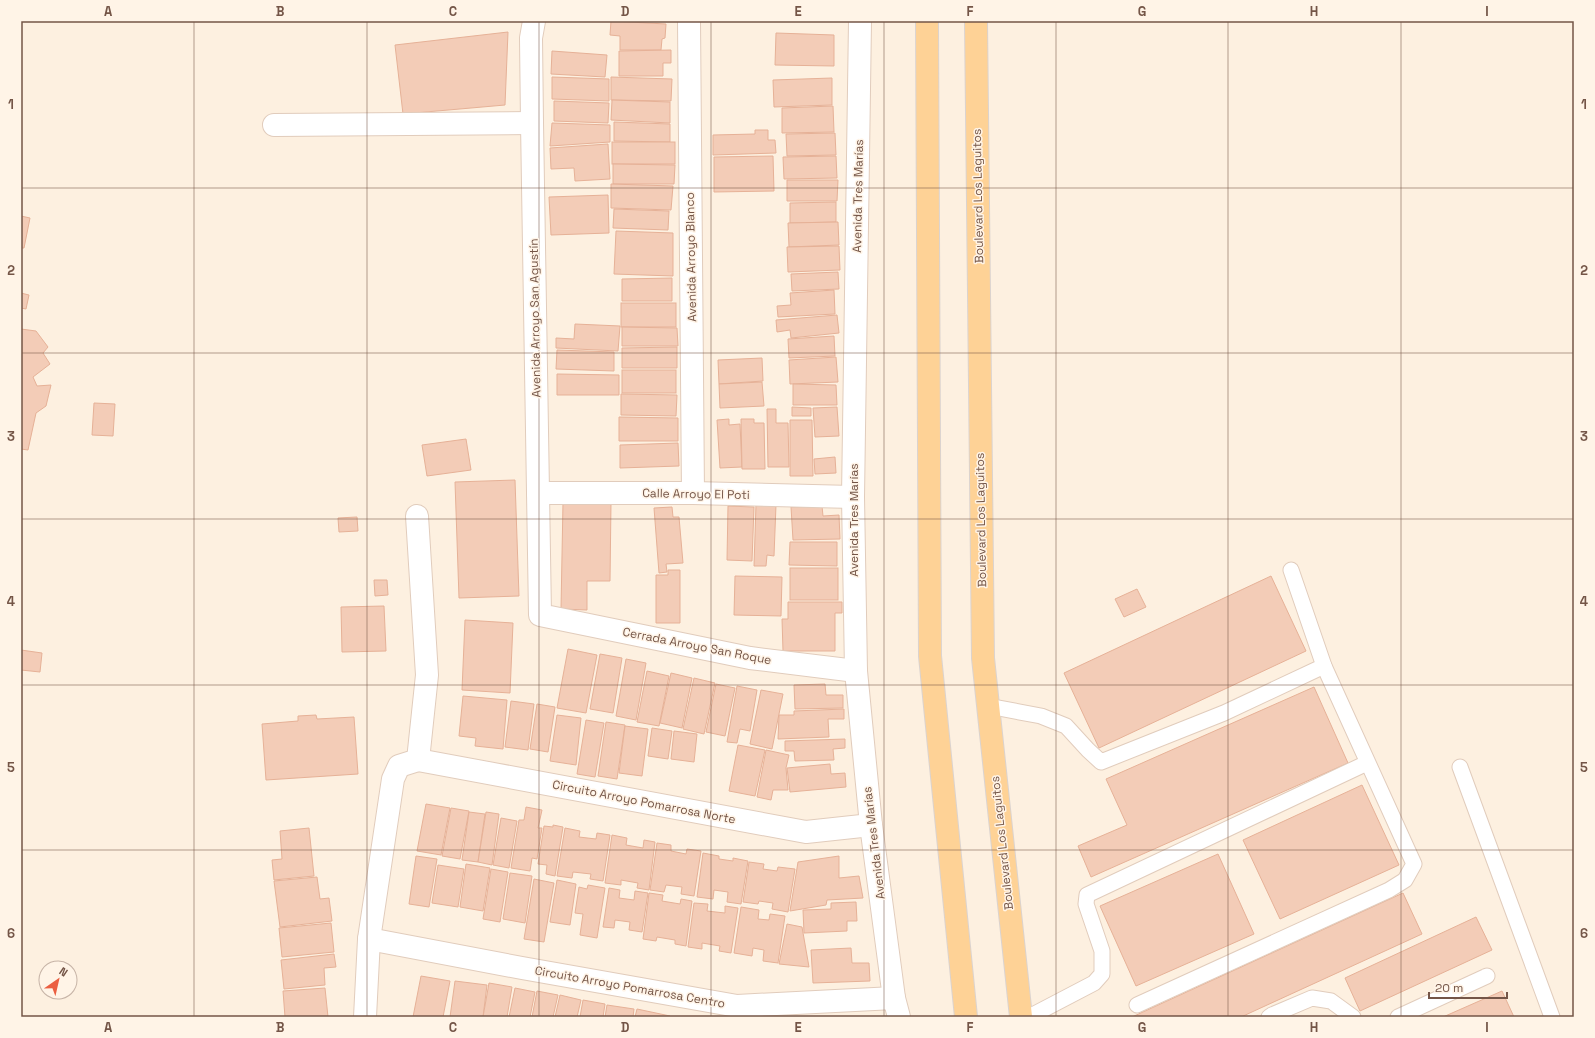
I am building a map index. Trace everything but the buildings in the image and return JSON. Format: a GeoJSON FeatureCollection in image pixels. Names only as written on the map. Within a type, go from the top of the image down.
{"type":"FeatureCollection","features":[{"type":"Feature","properties":{"kind":"main road"},"geometry":{"type":"LineString","coordinates":[[927,21],[930,656],[966,1017]]}},
{"type":"Feature","properties":{"kind":"main road","name":"Boulevard Los Laguitos"},"geometry":{"type":"LineString","coordinates":[[976,21],[983,658],[1020,1017]]}},
{"type":"Feature","properties":{"kind":"street","name":"Avenida Arroyo San Agustín"},"geometry":{"type":"LineString","coordinates":[[534,21],[531,38],[540,615]]}},
{"type":"Feature","properties":{"kind":"street","name":"Avenida Arroyo Blanco"},"geometry":{"type":"LineString","coordinates":[[689,21],[693,493]]}},
{"type":"Feature","properties":{"kind":"street","name":"Avenida Tres Marías"},"geometry":{"type":"LineString","coordinates":[[860,21],[853,498],[856,671],[871,825],[896,1007]]}},
{"type":"Feature","properties":{"kind":"street"},"geometry":{"type":"LineString","coordinates":[[274,125],[532,123]]}},
{"type":"Feature","properties":{"kind":"street","name":"Calle Arroyo El Poti"},"geometry":{"type":"LineString","coordinates":[[538,493],[693,493],[853,498]]}},
{"type":"Feature","properties":{"kind":"street"},"geometry":{"type":"LineString","coordinates":[[365,1017],[369,939],[393,780],[399,766],[418,760],[427,676],[417,516]]}},
{"type":"Feature","properties":{"kind":"street","name":"Cerrada Arroyo San Roque"},"geometry":{"type":"LineString","coordinates":[[540,615],[750,658],[856,671]]}},
{"type":"Feature","properties":{"kind":"street","name":"Circuito Arroyo Pomarrosa Norte"},"geometry":{"type":"LineString","coordinates":[[418,760],[806,832],[871,825]]}},
{"type":"Feature","properties":{"kind":"street","name":"Circuito Arroyo Pomarrosa Centro"},"geometry":{"type":"LineString","coordinates":[[369,939],[522,968],[737,1012],[896,1007]]}},
{"type":"Feature","properties":{"kind":"lane"},"geometry":{"type":"LineString","coordinates":[[1138,1005],[1389,890],[1405,880],[1414,864],[1324,666],[1291,570]]}},
{"type":"Feature","properties":{"kind":"lane"},"geometry":{"type":"LineString","coordinates":[[988,706],[1041,716],[1066,726],[1088,750],[1102,762],[1224,714],[1324,666]]}},
{"type":"Feature","properties":{"kind":"lane"},"geometry":{"type":"LineString","coordinates":[[1029,1017],[1094,983],[1102,974],[1102,951],[1086,904],[1087,895],[1367,763]]}},
{"type":"Feature","properties":{"kind":"lane"},"geometry":{"type":"LineString","coordinates":[[1460,767],[1552,1017]]}},
{"type":"Feature","properties":{"kind":"lane"},"geometry":{"type":"LineString","coordinates":[[1398,1017],[1487,976]]}},
{"type":"Feature","properties":{"kind":"lane"},"geometry":{"type":"LineString","coordinates":[[1269,1017],[1272,1014],[1312,998],[1331,1001],[1353,1017]]}}]}
